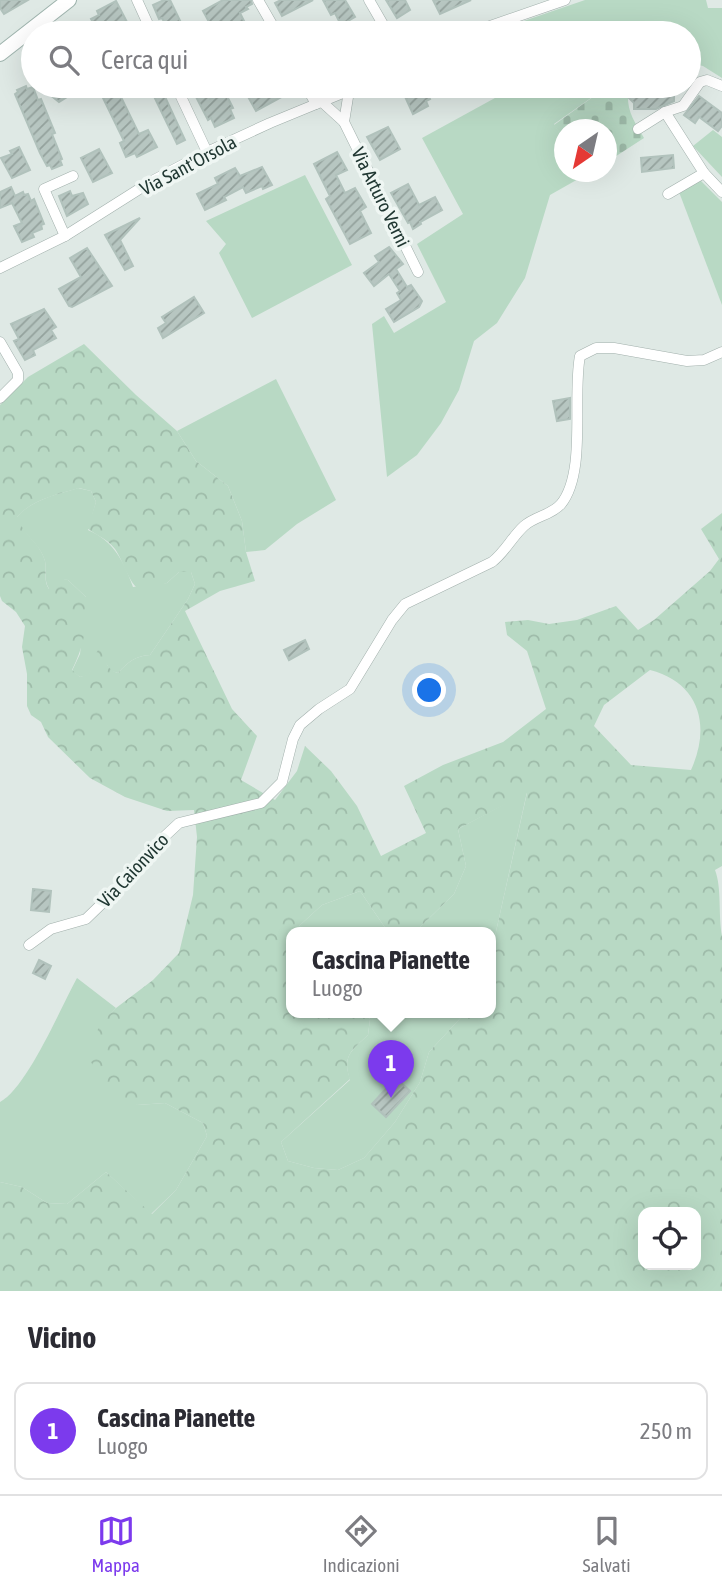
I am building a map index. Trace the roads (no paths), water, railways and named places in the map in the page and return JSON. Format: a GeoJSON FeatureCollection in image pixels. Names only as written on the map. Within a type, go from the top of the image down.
{"type":"FeatureCollection","features":[{"type":"Feature","properties":{"kind":"street"},"geometry":{"type":"LineString","coordinates":[[42,21],[69,0]]}},
{"type":"Feature","properties":{"kind":"street"},"geometry":{"type":"LineString","coordinates":[[137,0],[147,21]]}},
{"type":"Feature","properties":{"kind":"street"},"geometry":{"type":"LineString","coordinates":[[258,0],[269,21]]}},
{"type":"Feature","properties":{"kind":"street"},"geometry":{"type":"LineString","coordinates":[[369,0],[381,21]]}},
{"type":"Feature","properties":{"kind":"street"},"geometry":{"type":"LineString","coordinates":[[505,21],[565,0]]}},
{"type":"Feature","properties":{"kind":"street"},"geometry":{"type":"LineString","coordinates":[[0,54],[21,38]]}},
{"type":"Feature","properties":{"kind":"street"},"geometry":{"type":"LineString","coordinates":[[701,82],[707,80],[722,86]]}},
{"type":"Feature","properties":{"kind":"street"},"geometry":{"type":"LineString","coordinates":[[182,98],[207,152]]}},
{"type":"Feature","properties":{"kind":"street"},"geometry":{"type":"LineString","coordinates":[[315,98],[319,103]]}},
{"type":"Feature","properties":{"kind":"street","name":"Via Sant'Orsola"},"geometry":{"type":"LineString","coordinates":[[0,268],[65,236],[152,181],[207,152],[332,98]]}},
{"type":"Feature","properties":{"kind":"street"},"geometry":{"type":"LineString","coordinates":[[344,122],[348,98]]}},
{"type":"Feature","properties":{"kind":"street"},"geometry":{"type":"LineString","coordinates":[[638,128],[665,111],[683,106],[689,98]]}},
{"type":"Feature","properties":{"kind":"street","name":"Via Arturo Verni"},"geometry":{"type":"LineString","coordinates":[[319,103],[344,122],[418,272]]}},
{"type":"Feature","properties":{"kind":"street"},"geometry":{"type":"LineString","coordinates":[[665,111],[704,173],[722,192]]}},
{"type":"Feature","properties":{"kind":"street"},"geometry":{"type":"LineString","coordinates":[[668,194],[704,173]]}},
{"type":"Feature","properties":{"kind":"street"},"geometry":{"type":"LineString","coordinates":[[65,236],[44,189],[73,176]]}},
{"type":"Feature","properties":{"kind":"street"},"geometry":{"type":"LineString","coordinates":[[0,342],[18,373],[18,380],[0,398]]}},
{"type":"Feature","properties":{"kind":"street","name":"Via Caionvico"},"geometry":{"type":"LineString","coordinates":[[29,945],[51,929],[86,919],[179,823],[261,803],[282,782],[293,739],[300,725],[349,689],[405,604],[492,562],[527,523],[556,509],[563,502],[573,469],[579,423],[576,385],[580,356],[596,348],[614,348],[687,361],[704,360],[722,352]]}},
{"type":"Feature","properties":{"kind":"place","name":"Cascina Pianette"},"geometry":{"type":"Point","coordinates":[391,1098]}}]}
